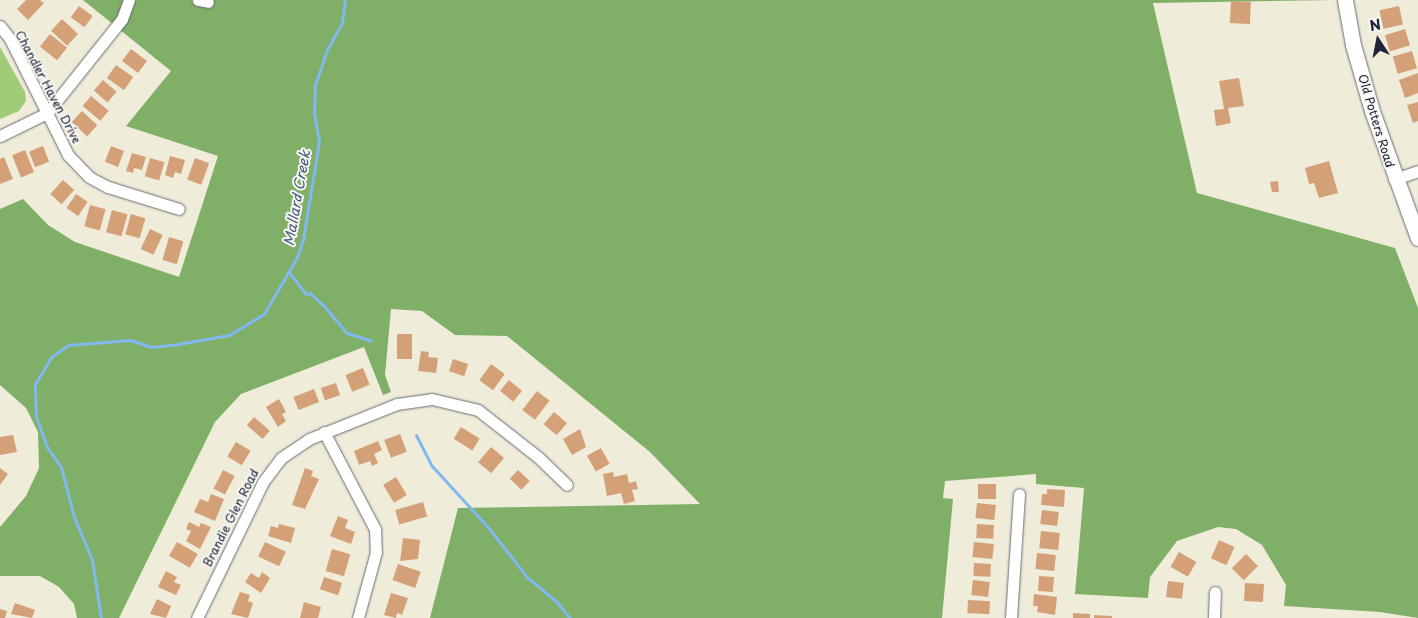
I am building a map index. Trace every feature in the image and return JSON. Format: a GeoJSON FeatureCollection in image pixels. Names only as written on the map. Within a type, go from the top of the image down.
{"type":"FeatureCollection","features":[{"type":"Feature","properties":{"kind":"street"},"geometry":{"type":"LineString","coordinates":[[0,136],[47,113],[122,19],[130,0]]}},
{"type":"Feature","properties":{"kind":"street","name":"Old Potters Road"},"geometry":{"type":"LineString","coordinates":[[1345,0],[1352,45],[1394,178],[1418,238]]}},
{"type":"Feature","properties":{"kind":"street","name":"Chandler Haven Drive"},"geometry":{"type":"LineString","coordinates":[[0,26],[10,39],[68,155],[89,178],[108,187],[179,209]]}},
{"type":"Feature","properties":{"kind":"street"},"geometry":{"type":"LineString","coordinates":[[1394,178],[1418,171]]}},
{"type":"Feature","properties":{"kind":"street","name":"Brandie Glen Road"},"geometry":{"type":"LineString","coordinates":[[196,618],[271,468],[292,449],[324,432],[396,404],[432,399],[464,405],[489,417],[567,485]]}},
{"type":"Feature","properties":{"kind":"street"},"geometry":{"type":"LineString","coordinates":[[324,432],[375,529],[376,552],[358,618]]}},
{"type":"Feature","properties":{"kind":"street"},"geometry":{"type":"LineString","coordinates":[[1011,618],[1019,494]]}},
{"type":"Feature","properties":{"kind":"street"},"geometry":{"type":"LineString","coordinates":[[1214,592],[1214,618]]}},
{"type":"Feature","properties":{"kind":"green space"},"geometry":{"type":"Polygon","coordinates":[[[83,0],[1335,0],[1153,3],[1197,193],[1395,248],[1418,308],[1418,618],[1380,612],[1284,606],[1286,585],[1262,545],[1236,529],[1218,527],[1177,541],[1150,577],[1148,598],[1075,594],[1084,488],[1036,484],[1036,474],[945,481],[943,498],[953,499],[942,618],[430,618],[458,508],[700,504],[650,452],[507,336],[455,335],[422,311],[391,309],[385,375],[391,392],[383,395],[364,347],[241,394],[215,422],[119,618],[77,618],[74,604],[59,587],[40,576],[0,576],[0,527],[26,496],[39,468],[38,432],[26,408],[0,385],[0,209],[23,199],[48,225],[75,242],[179,277],[218,156],[126,126],[171,71],[83,0]]]}},
{"type":"Feature","properties":{"kind":"green space"},"geometry":{"type":"Polygon","coordinates":[[[0,47],[25,92],[26,101],[19,111],[0,119],[0,47]]]}},
{"type":"Feature","properties":{"kind":"building"},"geometry":{"type":"Polygon","coordinates":[[[26,0],[40,0],[44,3],[28,20],[17,9],[26,0]]]}},
{"type":"Feature","properties":{"kind":"building"},"geometry":{"type":"Polygon","coordinates":[[[1231,1],[1251,2],[1250,24],[1230,23],[1231,1]]]}},
{"type":"Feature","properties":{"kind":"building"},"geometry":{"type":"Polygon","coordinates":[[[79,6],[93,16],[85,27],[71,17],[79,6]]]}},
{"type":"Feature","properties":{"kind":"building"},"geometry":{"type":"Polygon","coordinates":[[[1399,6],[1403,25],[1383,29],[1379,10],[1399,6]]]}},
{"type":"Feature","properties":{"kind":"building"},"geometry":{"type":"Polygon","coordinates":[[[62,19],[78,34],[67,46],[51,31],[62,19]]]}},
{"type":"Feature","properties":{"kind":"building"},"geometry":{"type":"Polygon","coordinates":[[[1405,29],[1410,45],[1390,51],[1385,35],[1405,29]]]}},
{"type":"Feature","properties":{"kind":"building"},"geometry":{"type":"Polygon","coordinates":[[[50,34],[67,48],[57,60],[40,46],[50,34]]]}},
{"type":"Feature","properties":{"kind":"building"},"geometry":{"type":"Polygon","coordinates":[[[131,49],[147,61],[138,73],[122,61],[131,49]]]}},
{"type":"Feature","properties":{"kind":"building"},"geometry":{"type":"Polygon","coordinates":[[[1412,51],[1417,68],[1398,74],[1393,57],[1412,51]]]}},
{"type":"Feature","properties":{"kind":"building"},"geometry":{"type":"Polygon","coordinates":[[[116,65],[133,77],[124,90],[107,78],[116,65]]]}},
{"type":"Feature","properties":{"kind":"building"},"geometry":{"type":"Polygon","coordinates":[[[1418,73],[1418,93],[1405,98],[1399,80],[1418,73]]]}},
{"type":"Feature","properties":{"kind":"building"},"geometry":{"type":"Polygon","coordinates":[[[1239,78],[1244,106],[1228,108],[1231,123],[1216,126],[1214,110],[1224,109],[1219,81],[1239,78]]]}},
{"type":"Feature","properties":{"kind":"building"},"geometry":{"type":"Polygon","coordinates":[[[103,80],[117,92],[107,102],[94,91],[103,80]]]}},
{"type":"Feature","properties":{"kind":"building"},"geometry":{"type":"Polygon","coordinates":[[[91,96],[109,111],[100,121],[83,106],[91,96]]]}},
{"type":"Feature","properties":{"kind":"building"},"geometry":{"type":"Polygon","coordinates":[[[1418,102],[1418,121],[1413,123],[1407,105],[1418,102]]]}},
{"type":"Feature","properties":{"kind":"building"},"geometry":{"type":"Polygon","coordinates":[[[82,111],[97,125],[87,136],[72,122],[82,111]]]}},
{"type":"Feature","properties":{"kind":"building"},"geometry":{"type":"Polygon","coordinates":[[[43,146],[49,162],[35,167],[29,151],[43,146]]]}},
{"type":"Feature","properties":{"kind":"building"},"geometry":{"type":"Polygon","coordinates":[[[111,146],[124,151],[118,167],[105,162],[111,146]]]}},
{"type":"Feature","properties":{"kind":"building"},"geometry":{"type":"Polygon","coordinates":[[[25,150],[34,172],[21,177],[12,155],[25,150]]]}},
{"type":"Feature","properties":{"kind":"building"},"geometry":{"type":"Polygon","coordinates":[[[132,153],[146,157],[142,170],[134,168],[133,173],[126,171],[132,153]]]}},
{"type":"Feature","properties":{"kind":"building"},"geometry":{"type":"Polygon","coordinates":[[[170,156],[185,160],[181,174],[175,172],[173,178],[165,175],[170,156]]]}},
{"type":"Feature","properties":{"kind":"building"},"geometry":{"type":"Polygon","coordinates":[[[4,157],[13,179],[0,184],[0,159],[4,157]]]}},
{"type":"Feature","properties":{"kind":"building"},"geometry":{"type":"Polygon","coordinates":[[[150,158],[164,162],[159,180],[145,176],[150,158]]]}},
{"type":"Feature","properties":{"kind":"building"},"geometry":{"type":"Polygon","coordinates":[[[195,158],[209,163],[201,185],[187,180],[195,158]]]}},
{"type":"Feature","properties":{"kind":"building"},"geometry":{"type":"Polygon","coordinates":[[[1329,161],[1338,193],[1319,198],[1314,183],[1309,184],[1305,168],[1329,161]]]}},
{"type":"Feature","properties":{"kind":"building"},"geometry":{"type":"Polygon","coordinates":[[[63,180],[74,190],[61,204],[50,194],[63,180]]]}},
{"type":"Feature","properties":{"kind":"building"},"geometry":{"type":"Polygon","coordinates":[[[1278,181],[1279,192],[1272,192],[1270,182],[1278,181]]]}},
{"type":"Feature","properties":{"kind":"building"},"geometry":{"type":"Polygon","coordinates":[[[76,194],[88,202],[78,216],[66,208],[76,194]]]}},
{"type":"Feature","properties":{"kind":"building"},"geometry":{"type":"Polygon","coordinates":[[[90,205],[105,209],[100,230],[84,226],[90,205]]]}},
{"type":"Feature","properties":{"kind":"building"},"geometry":{"type":"Polygon","coordinates":[[[112,210],[127,214],[122,236],[106,232],[112,210]]]}},
{"type":"Feature","properties":{"kind":"building"},"geometry":{"type":"Polygon","coordinates":[[[131,214],[145,218],[140,238],[125,234],[131,214]]]}},
{"type":"Feature","properties":{"kind":"building"},"geometry":{"type":"Polygon","coordinates":[[[150,229],[163,235],[153,255],[141,249],[150,229]]]}},
{"type":"Feature","properties":{"kind":"building"},"geometry":{"type":"Polygon","coordinates":[[[169,237],[183,241],[177,264],[162,260],[169,237]]]}},
{"type":"Feature","properties":{"kind":"building"},"geometry":{"type":"Polygon","coordinates":[[[397,334],[412,334],[412,359],[397,359],[397,334]]]}},
{"type":"Feature","properties":{"kind":"building"},"geometry":{"type":"Polygon","coordinates":[[[421,351],[429,352],[428,357],[438,358],[436,373],[418,371],[421,351]]]}},
{"type":"Feature","properties":{"kind":"building"},"geometry":{"type":"Polygon","coordinates":[[[453,359],[468,364],[464,376],[449,371],[453,359]]]}},
{"type":"Feature","properties":{"kind":"building"},"geometry":{"type":"Polygon","coordinates":[[[491,364],[505,374],[493,390],[479,380],[491,364]]]}},
{"type":"Feature","properties":{"kind":"building"},"geometry":{"type":"Polygon","coordinates":[[[363,368],[370,385],[352,392],[345,375],[363,368]]]}},
{"type":"Feature","properties":{"kind":"building"},"geometry":{"type":"Polygon","coordinates":[[[509,380],[522,391],[513,402],[500,391],[509,380]]]}},
{"type":"Feature","properties":{"kind":"building"},"geometry":{"type":"Polygon","coordinates":[[[336,383],[340,395],[325,400],[321,388],[336,383]]]}},
{"type":"Feature","properties":{"kind":"building"},"geometry":{"type":"Polygon","coordinates":[[[314,389],[319,402],[298,410],[293,397],[314,389]]]}},
{"type":"Feature","properties":{"kind":"building"},"geometry":{"type":"Polygon","coordinates":[[[537,391],[550,401],[535,420],[522,410],[537,391]]]}},
{"type":"Feature","properties":{"kind":"building"},"geometry":{"type":"Polygon","coordinates":[[[279,399],[286,412],[282,414],[286,421],[278,427],[266,407],[279,399]]]}},
{"type":"Feature","properties":{"kind":"building"},"geometry":{"type":"Polygon","coordinates":[[[554,412],[567,423],[557,435],[544,424],[554,412]]]}},
{"type":"Feature","properties":{"kind":"building"},"geometry":{"type":"Polygon","coordinates":[[[254,417],[270,431],[263,439],[247,425],[254,417]]]}},
{"type":"Feature","properties":{"kind":"building"},"geometry":{"type":"Polygon","coordinates":[[[461,427],[480,439],[472,451],[454,439],[461,427]]]}},
{"type":"Feature","properties":{"kind":"building"},"geometry":{"type":"Polygon","coordinates":[[[580,429],[586,447],[572,455],[563,439],[580,429]]]}},
{"type":"Feature","properties":{"kind":"building"},"geometry":{"type":"Polygon","coordinates":[[[400,434],[407,452],[391,458],[384,440],[400,434]]]}},
{"type":"Feature","properties":{"kind":"building"},"geometry":{"type":"Polygon","coordinates":[[[13,435],[17,452],[0,455],[0,437],[13,435]]]}},
{"type":"Feature","properties":{"kind":"building"},"geometry":{"type":"Polygon","coordinates":[[[378,441],[382,450],[374,454],[378,463],[372,466],[370,461],[359,465],[354,451],[378,441]]]}},
{"type":"Feature","properties":{"kind":"building"},"geometry":{"type":"Polygon","coordinates":[[[236,442],[251,451],[242,465],[227,457],[236,442]]]}},
{"type":"Feature","properties":{"kind":"building"},"geometry":{"type":"Polygon","coordinates":[[[491,447],[504,458],[491,473],[478,462],[491,447]]]}},
{"type":"Feature","properties":{"kind":"building"},"geometry":{"type":"Polygon","coordinates":[[[601,448],[610,464],[596,472],[587,456],[601,448]]]}},
{"type":"Feature","properties":{"kind":"building"},"geometry":{"type":"Polygon","coordinates":[[[0,468],[8,474],[0,485],[0,468]]]}},
{"type":"Feature","properties":{"kind":"building"},"geometry":{"type":"Polygon","coordinates":[[[305,468],[313,471],[311,476],[319,479],[305,509],[292,505],[305,468]]]}},
{"type":"Feature","properties":{"kind":"building"},"geometry":{"type":"Polygon","coordinates":[[[223,470],[235,476],[225,495],[213,489],[223,470]]]}},
{"type":"Feature","properties":{"kind":"building"},"geometry":{"type":"Polygon","coordinates":[[[518,470],[530,481],[522,490],[510,479],[518,470]]]}},
{"type":"Feature","properties":{"kind":"building"},"geometry":{"type":"Polygon","coordinates":[[[613,472],[614,477],[627,474],[629,483],[636,481],[638,489],[632,490],[635,501],[624,504],[621,493],[607,496],[603,474],[613,472]]]}},
{"type":"Feature","properties":{"kind":"building"},"geometry":{"type":"Polygon","coordinates":[[[396,477],[407,495],[394,503],[383,485],[396,477]]]}},
{"type":"Feature","properties":{"kind":"building"},"geometry":{"type":"Polygon","coordinates":[[[978,484],[996,484],[996,499],[978,499],[978,484]]]}},
{"type":"Feature","properties":{"kind":"building"},"geometry":{"type":"Polygon","coordinates":[[[1047,489],[1065,490],[1064,507],[1041,505],[1042,494],[1047,494],[1047,489]]]}},
{"type":"Feature","properties":{"kind":"building"},"geometry":{"type":"Polygon","coordinates":[[[211,494],[224,499],[215,521],[194,512],[200,499],[208,502],[211,494]]]}},
{"type":"Feature","properties":{"kind":"building"},"geometry":{"type":"Polygon","coordinates":[[[423,502],[427,516],[399,524],[395,510],[423,502]]]}},
{"type":"Feature","properties":{"kind":"building"},"geometry":{"type":"Polygon","coordinates":[[[977,503],[996,505],[994,520],[975,518],[977,503]]]}},
{"type":"Feature","properties":{"kind":"building"},"geometry":{"type":"Polygon","coordinates":[[[1042,510],[1059,512],[1057,526],[1040,524],[1042,510]]]}},
{"type":"Feature","properties":{"kind":"building"},"geometry":{"type":"Polygon","coordinates":[[[338,516],[348,520],[345,528],[355,532],[351,544],[330,536],[338,516]]]}},
{"type":"Feature","properties":{"kind":"building"},"geometry":{"type":"Polygon","coordinates":[[[189,522],[199,527],[201,523],[211,527],[200,549],[186,541],[191,531],[186,529],[189,522]]]}},
{"type":"Feature","properties":{"kind":"building"},"geometry":{"type":"Polygon","coordinates":[[[279,524],[295,528],[291,543],[268,536],[271,526],[278,528],[279,524]]]}},
{"type":"Feature","properties":{"kind":"building"},"geometry":{"type":"Polygon","coordinates":[[[977,524],[994,525],[993,539],[976,538],[977,524]]]}},
{"type":"Feature","properties":{"kind":"building"},"geometry":{"type":"Polygon","coordinates":[[[1041,531],[1060,533],[1058,550],[1039,548],[1041,531]]]}},
{"type":"Feature","properties":{"kind":"building"},"geometry":{"type":"Polygon","coordinates":[[[403,538],[420,540],[418,559],[400,561],[403,538]]]}},
{"type":"Feature","properties":{"kind":"building"},"geometry":{"type":"Polygon","coordinates":[[[1219,540],[1235,547],[1226,565],[1211,558],[1219,540]]]}},
{"type":"Feature","properties":{"kind":"building"},"geometry":{"type":"Polygon","coordinates":[[[177,542],[198,554],[190,568],[169,556],[177,542]]]}},
{"type":"Feature","properties":{"kind":"building"},"geometry":{"type":"Polygon","coordinates":[[[265,542],[286,552],[279,566],[258,557],[265,542]]]}},
{"type":"Feature","properties":{"kind":"building"},"geometry":{"type":"Polygon","coordinates":[[[974,542],[994,544],[992,559],[972,557],[974,542]]]}},
{"type":"Feature","properties":{"kind":"building"},"geometry":{"type":"Polygon","coordinates":[[[332,549],[350,554],[344,576],[326,571],[332,549]]]}},
{"type":"Feature","properties":{"kind":"building"},"geometry":{"type":"Polygon","coordinates":[[[1179,552],[1196,562],[1188,577],[1170,567],[1179,552]]]}},
{"type":"Feature","properties":{"kind":"building"},"geometry":{"type":"Polygon","coordinates":[[[1037,553],[1056,555],[1054,571],[1035,569],[1037,553]]]}},
{"type":"Feature","properties":{"kind":"building"},"geometry":{"type":"Polygon","coordinates":[[[1246,554],[1258,566],[1244,580],[1232,568],[1246,554]]]}},
{"type":"Feature","properties":{"kind":"building"},"geometry":{"type":"Polygon","coordinates":[[[974,563],[991,564],[990,577],[973,576],[974,563]]]}},
{"type":"Feature","properties":{"kind":"building"},"geometry":{"type":"Polygon","coordinates":[[[398,564],[421,572],[415,588],[392,580],[398,564]]]}},
{"type":"Feature","properties":{"kind":"building"},"geometry":{"type":"Polygon","coordinates":[[[166,571],[177,577],[174,582],[181,585],[176,595],[158,587],[166,571]]]}},
{"type":"Feature","properties":{"kind":"building"},"geometry":{"type":"Polygon","coordinates":[[[262,572],[270,578],[261,593],[245,582],[251,573],[259,578],[262,572]]]}},
{"type":"Feature","properties":{"kind":"building"},"geometry":{"type":"Polygon","coordinates":[[[1039,576],[1054,577],[1053,592],[1038,591],[1039,576]]]}},
{"type":"Feature","properties":{"kind":"building"},"geometry":{"type":"Polygon","coordinates":[[[324,577],[342,583],[338,595],[320,589],[324,577]]]}},
{"type":"Feature","properties":{"kind":"building"},"geometry":{"type":"Polygon","coordinates":[[[973,580],[990,582],[988,597],[971,595],[973,580]]]}},
{"type":"Feature","properties":{"kind":"building"},"geometry":{"type":"Polygon","coordinates":[[[1168,581],[1184,583],[1182,599],[1166,597],[1168,581]]]}},
{"type":"Feature","properties":{"kind":"building"},"geometry":{"type":"Polygon","coordinates":[[[1245,583],[1264,584],[1263,602],[1244,601],[1245,583]]]}},
{"type":"Feature","properties":{"kind":"building"},"geometry":{"type":"Polygon","coordinates":[[[240,592],[250,595],[248,601],[253,603],[248,618],[231,614],[240,592]]]}},
{"type":"Feature","properties":{"kind":"building"},"geometry":{"type":"Polygon","coordinates":[[[391,593],[408,598],[402,615],[397,613],[396,618],[384,615],[391,593]]]}},
{"type":"Feature","properties":{"kind":"building"},"geometry":{"type":"Polygon","coordinates":[[[1034,594],[1057,597],[1055,615],[1037,612],[1038,606],[1033,606],[1034,594]]]}},
{"type":"Feature","properties":{"kind":"building"},"geometry":{"type":"Polygon","coordinates":[[[157,599],[171,606],[166,618],[150,614],[157,599]]]}},
{"type":"Feature","properties":{"kind":"building"},"geometry":{"type":"Polygon","coordinates":[[[968,600],[990,601],[989,614],[967,613],[968,600]]]}},
{"type":"Feature","properties":{"kind":"building"},"geometry":{"type":"Polygon","coordinates":[[[304,602],[321,607],[318,618],[300,618],[304,602]]]}},
{"type":"Feature","properties":{"kind":"building"},"geometry":{"type":"Polygon","coordinates":[[[15,603],[35,610],[32,618],[11,614],[15,603]]]}},
{"type":"Feature","properties":{"kind":"building"},"geometry":{"type":"Polygon","coordinates":[[[0,609],[7,611],[5,618],[0,618],[0,609]]]}},
{"type":"Feature","properties":{"kind":"building"},"geometry":{"type":"Polygon","coordinates":[[[1073,613],[1090,614],[1090,618],[1073,618],[1073,613]]]}},
{"type":"Feature","properties":{"kind":"building"},"geometry":{"type":"Polygon","coordinates":[[[1094,615],[1112,616],[1112,618],[1094,618],[1094,615]]]}},
{"type":"Feature","properties":{"kind":"waterway","name":"Mallard Creek"},"geometry":{"type":"LineString","coordinates":[[101,618],[92,560],[74,517],[61,467],[47,447],[36,417],[35,384],[51,357],[68,345],[130,340],[151,347],[178,344],[229,335],[264,314],[297,257],[303,240],[319,141],[314,113],[315,85],[328,48],[342,23],[345,0]]}},
{"type":"Feature","properties":{"kind":"waterway"},"geometry":{"type":"LineString","coordinates":[[288,271],[306,294],[310,293],[324,306],[347,333],[371,341]]}},
{"type":"Feature","properties":{"kind":"waterway"},"geometry":{"type":"LineString","coordinates":[[416,435],[432,466],[487,526],[527,577],[556,601],[570,618]]}}]}
